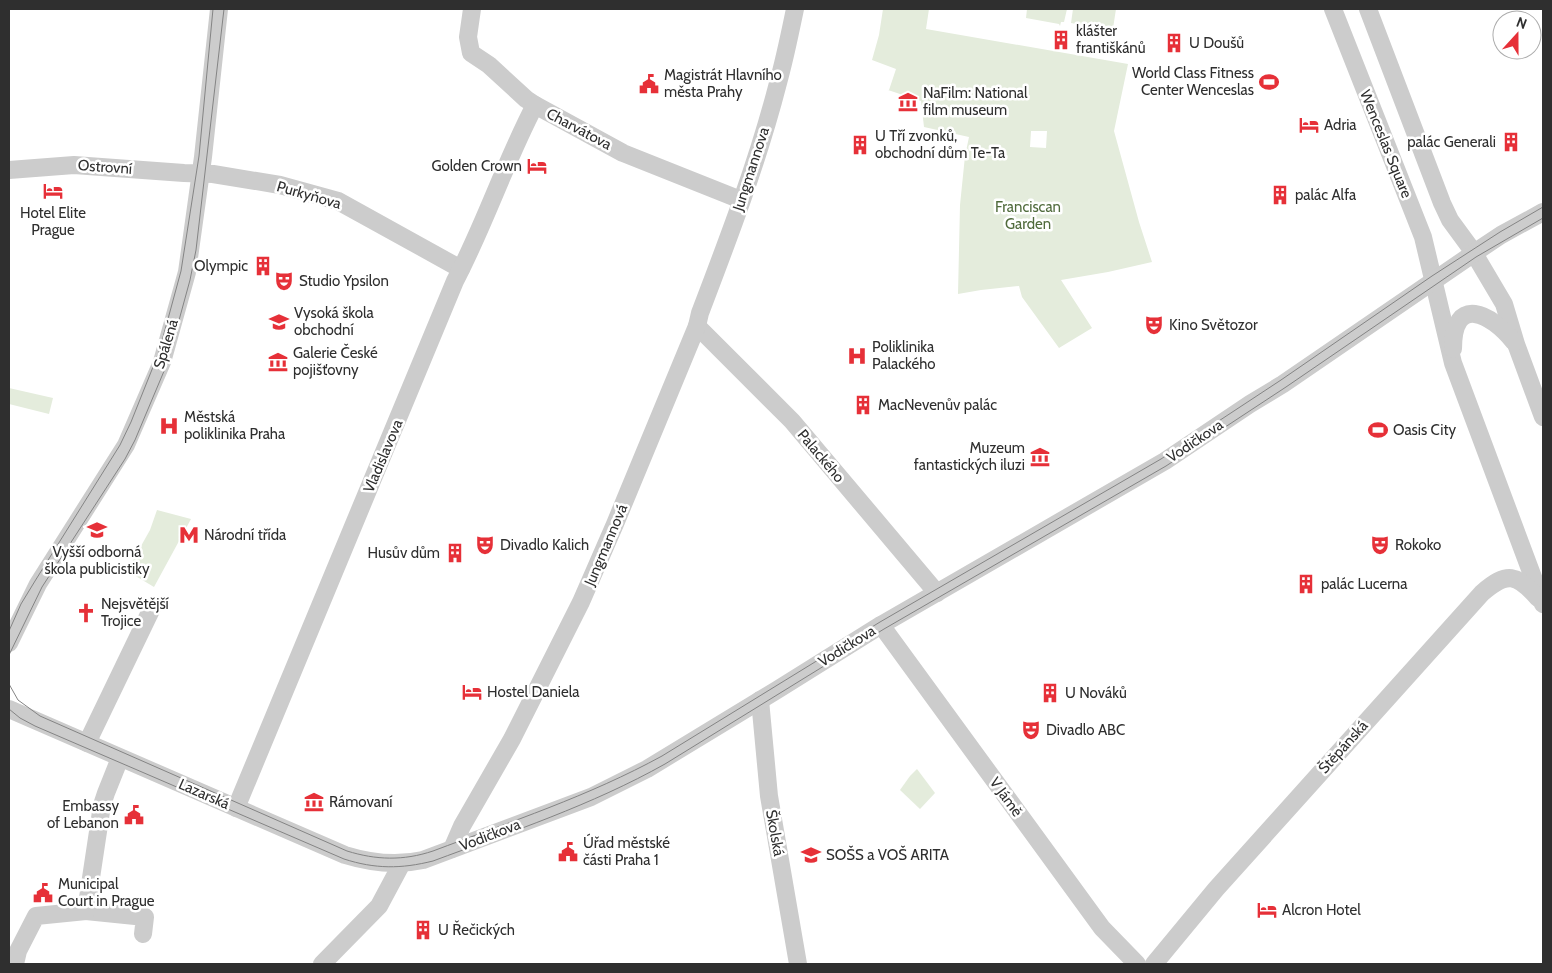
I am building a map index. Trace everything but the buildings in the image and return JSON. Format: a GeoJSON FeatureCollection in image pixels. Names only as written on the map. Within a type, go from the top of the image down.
{"type":"FeatureCollection","features":[{"type":"Feature","properties":{"kind":"street","name":"Spálená"},"geometry":{"type":"LineString","coordinates":[[9,643],[38,584],[126,445],[159,370],[185,278],[201,174],[219,9]]}},
{"type":"Feature","properties":{"kind":"street","name":"Charvátova"},"geometry":{"type":"LineString","coordinates":[[472,9],[468,37],[471,52],[535,105],[631,157],[741,200]]}},
{"type":"Feature","properties":{"kind":"street","name":"Jungmannova"},"geometry":{"type":"LineString","coordinates":[[697,326],[700,312],[741,200],[778,82],[795,9]]}},
{"type":"Feature","properties":{"kind":"street","name":"Wenceslas Square"},"geometry":{"type":"LineString","coordinates":[[1333,9],[1423,237],[1452,363],[1543,604]]}},
{"type":"Feature","properties":{"kind":"street","name":"Wenceslas Square"},"geometry":{"type":"LineString","coordinates":[[1368,9],[1442,203],[1450,220],[1474,253],[1504,304],[1516,344],[1543,417]]}},
{"type":"Feature","properties":{"kind":"street","name":"Vladislavova"},"geometry":{"type":"LineString","coordinates":[[236,808],[462,269],[522,128],[535,105]]}},
{"type":"Feature","properties":{"kind":"street","name":"Ostrovní"},"geometry":{"type":"LineString","coordinates":[[9,170],[74,164],[201,174]]}},
{"type":"Feature","properties":{"kind":"street","name":"Purkyňova"},"geometry":{"type":"LineString","coordinates":[[201,174],[213,174],[280,185],[338,202],[462,269]]}},
{"type":"Feature","properties":{"kind":"street"},"geometry":{"type":"LineString","coordinates":[[1433,280],[1543,212]]}},
{"type":"Feature","properties":{"kind":"street","name":"Vodičkova"},"geometry":{"type":"LineString","coordinates":[[402,863],[423,860],[452,850],[591,797],[647,769],[881,625],[1165,461],[1283,384],[1433,280]]}},
{"type":"Feature","properties":{"kind":"street","name":"Wenceslas Square"},"geometry":{"type":"LineString","coordinates":[[1452,363],[1453,336],[1458,323],[1467,315],[1477,314],[1490,319],[1499,325],[1516,344]]}},
{"type":"Feature","properties":{"kind":"street","name":"Palackého"},"geometry":{"type":"LineString","coordinates":[[697,326],[792,421],[937,593]]}},
{"type":"Feature","properties":{"kind":"street","name":"Jungmannová"},"geometry":{"type":"LineString","coordinates":[[452,850],[468,814],[512,739],[581,602],[616,524],[697,326]]}},
{"type":"Feature","properties":{"kind":"street","name":"Štěpánská"},"geometry":{"type":"LineString","coordinates":[[1154,964],[1216,889],[1482,593],[1504,578],[1510,577],[1517,579],[1529,588],[1543,608]]}},
{"type":"Feature","properties":{"kind":"street"},"geometry":{"type":"LineString","coordinates":[[87,743],[152,606]]}},
{"type":"Feature","properties":{"kind":"street","name":"V Jámě"},"geometry":{"type":"LineString","coordinates":[[881,625],[1102,928],[1137,964]]}},
{"type":"Feature","properties":{"kind":"street","name":"Školská"},"geometry":{"type":"LineString","coordinates":[[760,700],[769,796],[798,964]]}},
{"type":"Feature","properties":{"kind":"street","name":"Lazarská"},"geometry":{"type":"LineString","coordinates":[[9,709],[345,855],[377,864],[402,863]]}},
{"type":"Feature","properties":{"kind":"street"},"geometry":{"type":"LineString","coordinates":[[86,911],[102,805],[120,758]]}},
{"type":"Feature","properties":{"kind":"street"},"geometry":{"type":"LineString","coordinates":[[322,964],[379,906],[402,863]]}},
{"type":"Feature","properties":{"kind":"street"},"geometry":{"type":"LineString","coordinates":[[15,964],[18,951],[36,916],[86,911],[145,918],[143,934]]}},
{"type":"Feature","properties":{"kind":"green space","name":"Franciscan Garden"},"geometry":{"type":"Polygon","coordinates":[[[883,9],[929,9],[926,29],[1128,64],[1114,131],[1152,262],[1061,280],[1092,328],[1059,348],[1022,297],[1019,286],[958,294],[960,205],[969,137],[924,127],[921,101],[888,90],[896,69],[872,60],[879,35],[883,9]],[[1031,131],[1030,147],[1046,148],[1047,131],[1031,131]]]}},
{"type":"Feature","properties":{"kind":"green space"},"geometry":{"type":"Polygon","coordinates":[[[1027,9],[1067,9],[1064,22],[1061,22],[1060,26],[1059,24],[1026,18],[1027,9]]]}},
{"type":"Feature","properties":{"kind":"green space"},"geometry":{"type":"Polygon","coordinates":[[[1073,9],[1116,9],[1112,35],[1093,32],[1093,27],[1071,23],[1073,9]]]}},
{"type":"Feature","properties":{"kind":"green space"},"geometry":{"type":"Polygon","coordinates":[[[9,388],[53,398],[49,414],[9,404],[9,388]]]}},
{"type":"Feature","properties":{"kind":"green space"},"geometry":{"type":"Polygon","coordinates":[[[157,510],[191,519],[154,587],[129,572],[133,572],[132,562],[150,530],[157,510]]]}},
{"type":"Feature","properties":{"kind":"green space"},"geometry":{"type":"Polygon","coordinates":[[[917,769],[935,793],[920,809],[900,790],[917,769]]]}},
{"type":"Feature","properties":{"kind":"tram line"},"geometry":{"type":"LineString","coordinates":[[9,631],[21,604],[120,445],[159,352],[181,271],[199,156],[213,9]]}},
{"type":"Feature","properties":{"kind":"tram line"},"geometry":{"type":"LineString","coordinates":[[9,655],[42,587],[125,459],[167,364],[190,280],[196,250],[224,9]]}},
{"type":"Feature","properties":{"kind":"tram line"},"geometry":{"type":"LineString","coordinates":[[9,684],[18,700],[40,716],[347,851],[379,858],[400,858],[433,851],[578,796],[662,756],[880,622],[1161,459],[1281,380],[1432,276],[1543,207]]}},
{"type":"Feature","properties":{"kind":"tram line"},"geometry":{"type":"LineString","coordinates":[[9,709],[20,718],[35,726],[344,859],[366,865],[388,867],[433,861],[580,805],[665,764],[884,629],[1166,466],[1286,387],[1476,257],[1543,218]]}},
{"type":"Feature","properties":{"kind":"place","name":"klášter františkánů"},"geometry":{"type":"Point","coordinates":[1061,40]}},
{"type":"Feature","properties":{"kind":"place","name":"U Doušů"},"geometry":{"type":"Point","coordinates":[1174,43]}},
{"type":"Feature","properties":{"kind":"place","name":"World Class Fitness Center Wenceslas"},"geometry":{"type":"Point","coordinates":[1269,82]}},
{"type":"Feature","properties":{"kind":"place","name":"Magistrát Hlavního města Prahy"},"geometry":{"type":"Point","coordinates":[649,84]}},
{"type":"Feature","properties":{"kind":"place","name":"NaFilm: National film museum"},"geometry":{"type":"Point","coordinates":[908,102]}},
{"type":"Feature","properties":{"kind":"place","name":"Adria"},"geometry":{"type":"Point","coordinates":[1309,125]}},
{"type":"Feature","properties":{"kind":"place","name":"palác Generali"},"geometry":{"type":"Point","coordinates":[1511,142]}},
{"type":"Feature","properties":{"kind":"place","name":"U Tří zvonků, obchodní dům Te-Ta"},"geometry":{"type":"Point","coordinates":[860,145]}},
{"type":"Feature","properties":{"kind":"place","name":"Golden Crown"},"geometry":{"type":"Point","coordinates":[537,166]}},
{"type":"Feature","properties":{"kind":"place","name":"Hotel Elite Prague"},"geometry":{"type":"Point","coordinates":[53,191]}},
{"type":"Feature","properties":{"kind":"place","name":"palác Alfa"},"geometry":{"type":"Point","coordinates":[1280,195]}},
{"type":"Feature","properties":{"kind":"place","name":"Olympic"},"geometry":{"type":"Point","coordinates":[263,266]}},
{"type":"Feature","properties":{"kind":"place","name":"Studio Ypsilon"},"geometry":{"type":"Point","coordinates":[284,281]}},
{"type":"Feature","properties":{"kind":"place","name":"Vysoká škola obchodní"},"geometry":{"type":"Point","coordinates":[279,322]}},
{"type":"Feature","properties":{"kind":"place","name":"Kino Světozor"},"geometry":{"type":"Point","coordinates":[1154,325]}},
{"type":"Feature","properties":{"kind":"place","name":"Poliklinika Palackého"},"geometry":{"type":"Point","coordinates":[857,356]}},
{"type":"Feature","properties":{"kind":"place","name":"Galerie České pojišťovny"},"geometry":{"type":"Point","coordinates":[278,362]}},
{"type":"Feature","properties":{"kind":"place","name":"MacNevenův palác"},"geometry":{"type":"Point","coordinates":[863,405]}},
{"type":"Feature","properties":{"kind":"place","name":"Městská poliklinika Praha"},"geometry":{"type":"Point","coordinates":[169,426]}},
{"type":"Feature","properties":{"kind":"place","name":"Oasis City"},"geometry":{"type":"Point","coordinates":[1378,430]}},
{"type":"Feature","properties":{"kind":"place","name":"Muzeum fantastických iluzi"},"geometry":{"type":"Point","coordinates":[1040,457]}},
{"type":"Feature","properties":{"kind":"place","name":"Vyšší odborná škola publicistiky"},"geometry":{"type":"Point","coordinates":[97,530]}},
{"type":"Feature","properties":{"kind":"place","name":"Národní třída"},"geometry":{"type":"Point","coordinates":[189,535]}},
{"type":"Feature","properties":{"kind":"place","name":"Divadlo Kalich"},"geometry":{"type":"Point","coordinates":[485,545]}},
{"type":"Feature","properties":{"kind":"place","name":"Rokoko"},"geometry":{"type":"Point","coordinates":[1380,545]}},
{"type":"Feature","properties":{"kind":"place","name":"Husův dům"},"geometry":{"type":"Point","coordinates":[455,553]}},
{"type":"Feature","properties":{"kind":"place","name":"palác Lucerna"},"geometry":{"type":"Point","coordinates":[1306,584]}},
{"type":"Feature","properties":{"kind":"place","name":"Nejsvětější Trojice"},"geometry":{"type":"Point","coordinates":[86,613]}},
{"type":"Feature","properties":{"kind":"place","name":"Hostel Daniela"},"geometry":{"type":"Point","coordinates":[472,692]}},
{"type":"Feature","properties":{"kind":"place","name":"U Nováků"},"geometry":{"type":"Point","coordinates":[1050,693]}},
{"type":"Feature","properties":{"kind":"place","name":"Divadlo ABC"},"geometry":{"type":"Point","coordinates":[1031,730]}},
{"type":"Feature","properties":{"kind":"place","name":"Rámovaní"},"geometry":{"type":"Point","coordinates":[314,802]}},
{"type":"Feature","properties":{"kind":"place","name":"Embassy of Lebanon"},"geometry":{"type":"Point","coordinates":[134,815]}},
{"type":"Feature","properties":{"kind":"place","name":"Úřad městské části Praha 1"},"geometry":{"type":"Point","coordinates":[568,852]}},
{"type":"Feature","properties":{"kind":"place","name":"SOŠS a VOŠ ARITA"},"geometry":{"type":"Point","coordinates":[811,855]}},
{"type":"Feature","properties":{"kind":"place","name":"Municipal Court in Prague"},"geometry":{"type":"Point","coordinates":[43,893]}},
{"type":"Feature","properties":{"kind":"place","name":"Alcron Hotel"},"geometry":{"type":"Point","coordinates":[1267,910]}},
{"type":"Feature","properties":{"kind":"place","name":"U Řečických"},"geometry":{"type":"Point","coordinates":[423,930]}}]}
